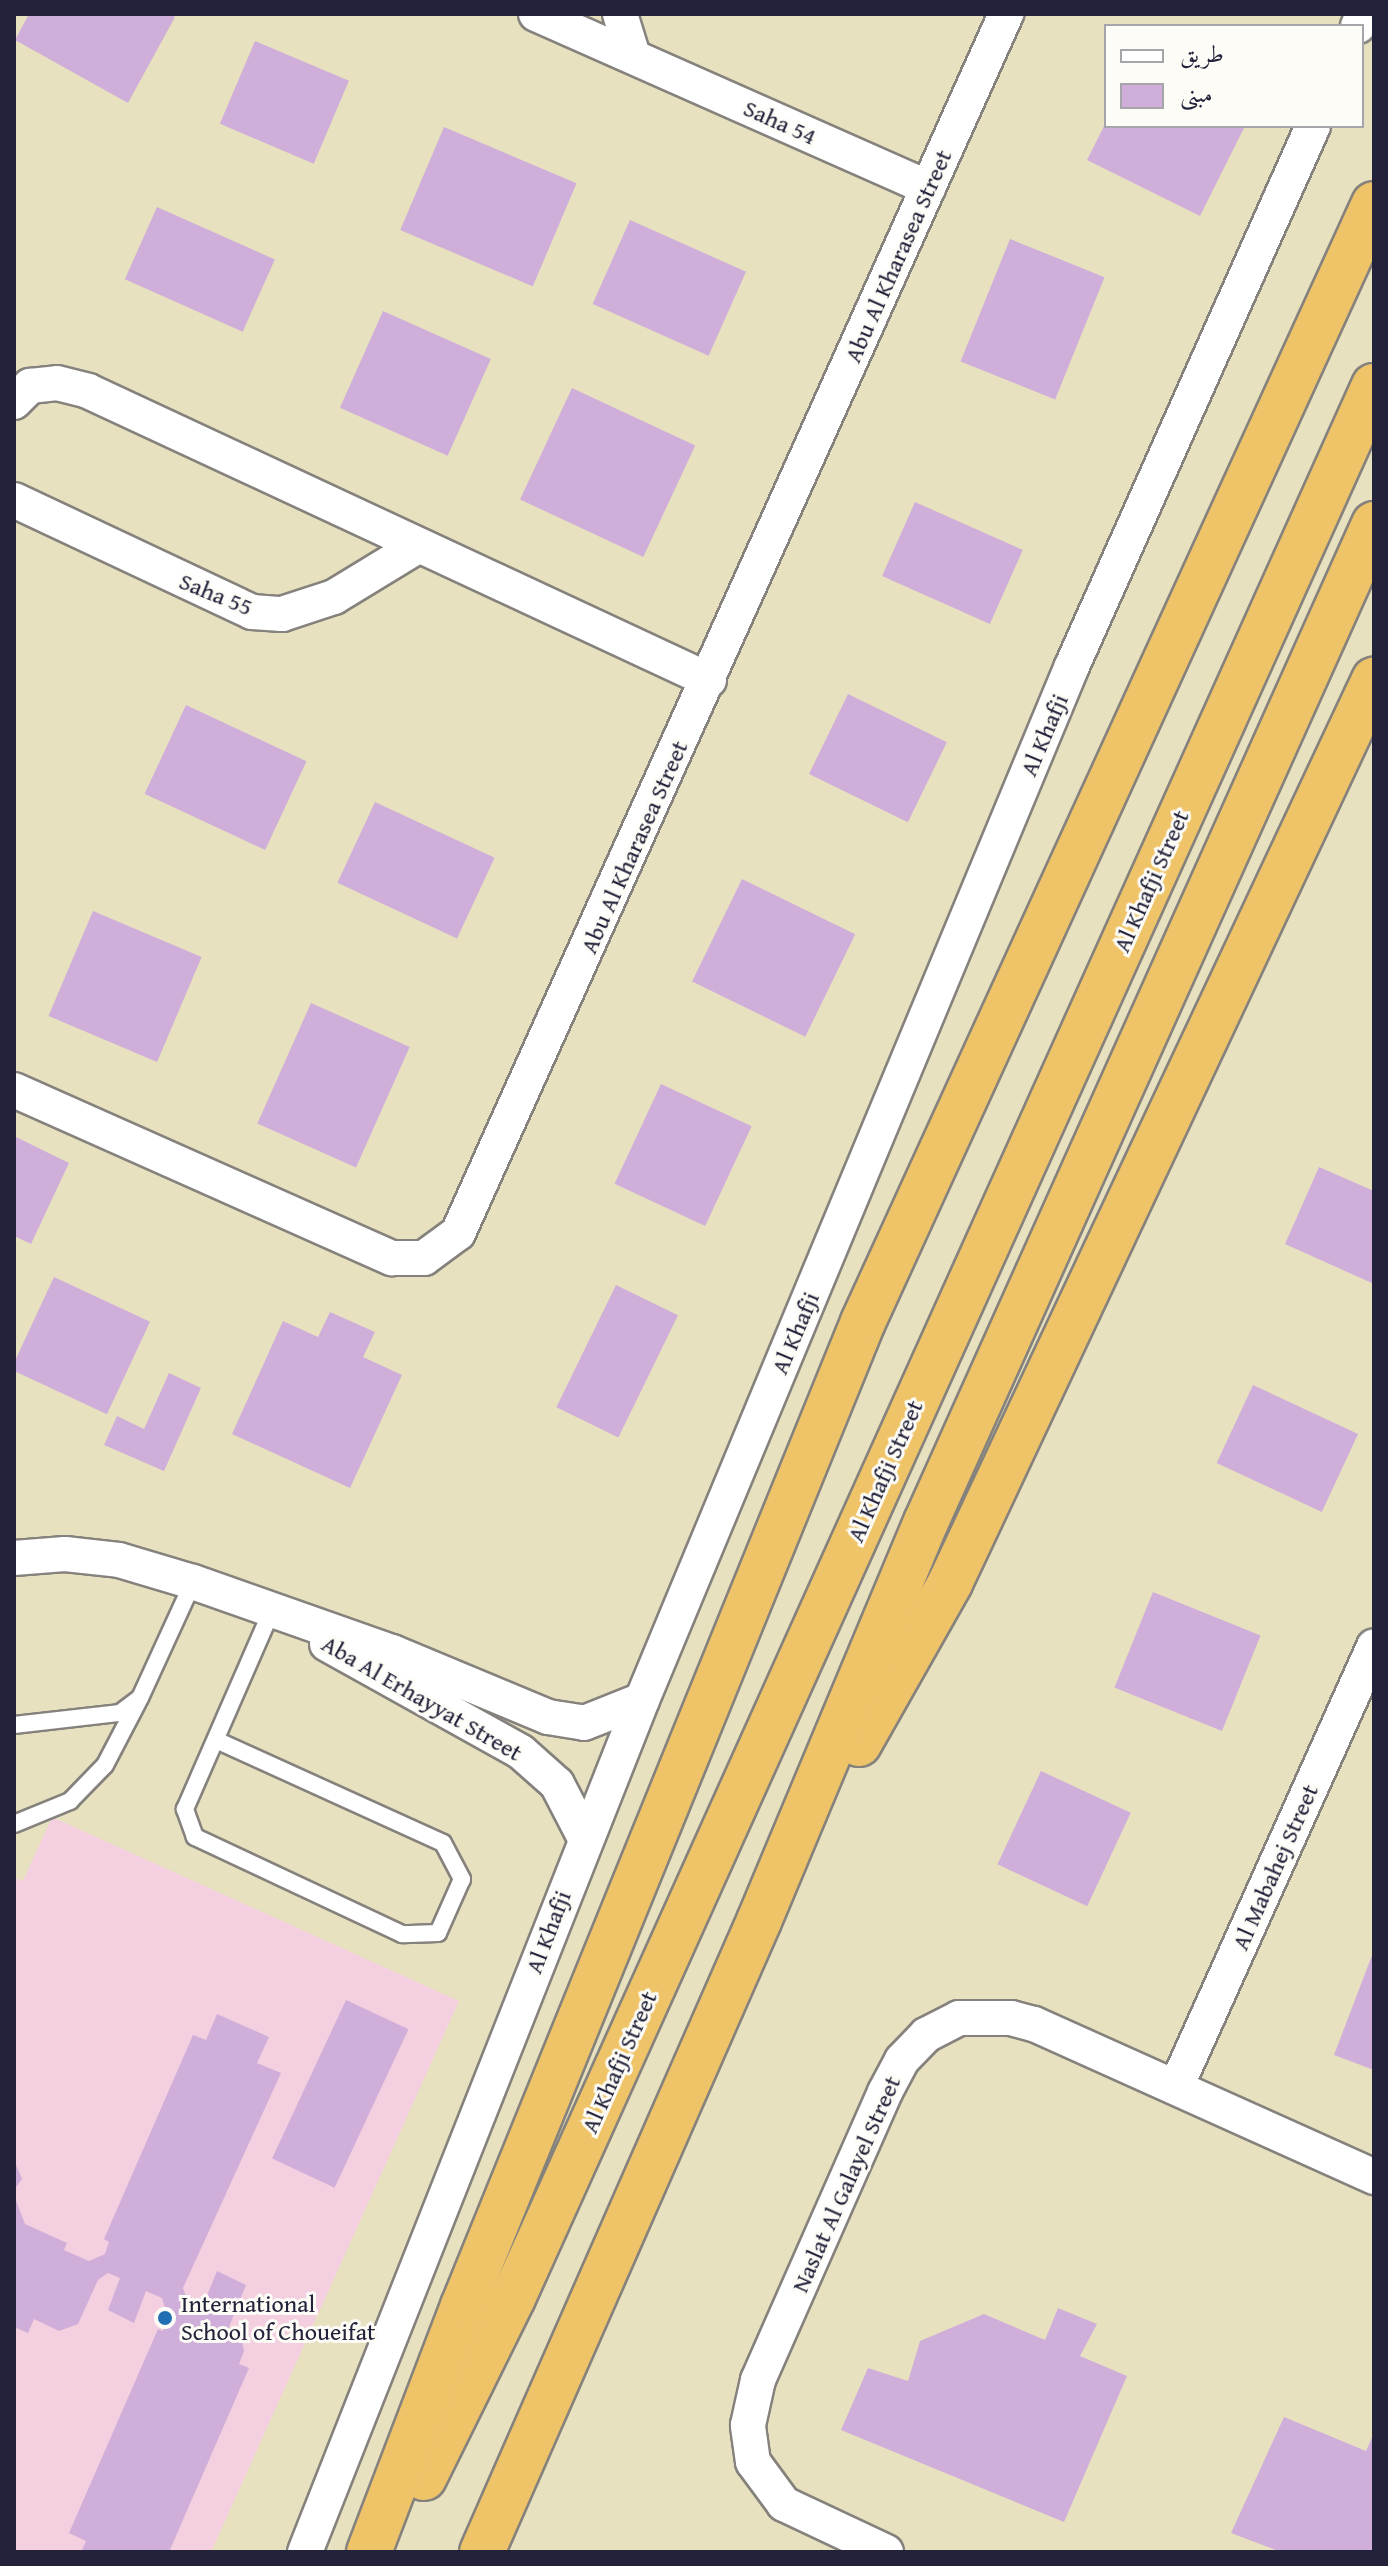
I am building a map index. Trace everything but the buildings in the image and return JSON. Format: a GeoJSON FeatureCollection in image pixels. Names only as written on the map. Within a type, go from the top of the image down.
{"type":"FeatureCollection","features":[{"type":"Feature","properties":{"kind":"highway"},"geometry":{"type":"LineString","coordinates":[[369,2552],[463,2306],[863,1322],[1374,204]]}},
{"type":"Feature","properties":{"kind":"highway","name":"Al Khafji Street"},"geometry":{"type":"LineString","coordinates":[[387,2552],[520,2283],[1374,386]]}},
{"type":"Feature","properties":{"kind":"highway"},"geometry":{"type":"LineString","coordinates":[[482,2552],[759,1921],[926,1522],[1374,524]]}},
{"type":"Feature","properties":{"kind":"highway"},"geometry":{"type":"LineString","coordinates":[[759,1921],[950,1583],[1374,680]]}},
{"type":"Feature","properties":{"kind":"street","name":"Saha 54"},"geometry":{"type":"LineString","coordinates":[[536,14],[928,188]]}},
{"type":"Feature","properties":{"kind":"street"},"geometry":{"type":"LineString","coordinates":[[620,14],[633,56]]}},
{"type":"Feature","properties":{"kind":"street","name":"Abu Al Kharasea Street"},"geometry":{"type":"LineString","coordinates":[[14,1090],[392,1258],[408,1261],[441,1250],[458,1233],[1006,14]]}},
{"type":"Feature","properties":{"kind":"street","name":"Al Khafji"},"geometry":{"type":"LineString","coordinates":[[305,2552],[642,1700],[1072,666],[1312,128]]}},
{"type":"Feature","properties":{"kind":"street"},"geometry":{"type":"LineString","coordinates":[[14,402],[30,386],[57,383],[88,391],[709,680]]}},
{"type":"Feature","properties":{"kind":"street","name":"Saha 55"},"geometry":{"type":"LineString","coordinates":[[14,500],[252,612],[282,614],[334,597],[418,546]]}},
{"type":"Feature","properties":{"kind":"street","name":"Aba Al Erhayyat Street"},"geometry":{"type":"LineString","coordinates":[[14,1558],[65,1554],[119,1560],[193,1582],[392,1652],[548,1717],[584,1723],[642,1700]]}},
{"type":"Feature","properties":{"kind":"street","name":"Aba Al Erhayyat Street"},"geometry":{"type":"LineString","coordinates":[[272,1610],[381,1677],[521,1752],[557,1784],[585,1838]]}},
{"type":"Feature","properties":{"kind":"street","name":"Al Mabahej Street"},"geometry":{"type":"LineString","coordinates":[[1176,2087],[1365,1691],[1374,1646]]}},
{"type":"Feature","properties":{"kind":"street","name":"Naslat Al Galayel Street"},"geometry":{"type":"LineString","coordinates":[[886,2552],[784,2504],[753,2462],[748,2425],[758,2380],[902,2060],[926,2035],[959,2018],[1011,2018],[1176,2087],[1374,2177]]}},
{"type":"Feature","properties":{"kind":"lane"},"geometry":{"type":"LineString","coordinates":[[14,1824],[70,1801],[105,1765],[140,1698],[193,1582]]}},
{"type":"Feature","properties":{"kind":"lane"},"geometry":{"type":"LineString","coordinates":[[216,1740],[443,1843],[462,1879],[438,1933],[402,1934],[195,1837],[185,1809],[272,1610]]}},
{"type":"Feature","properties":{"kind":"lane"},"geometry":{"type":"LineString","coordinates":[[14,1725],[120,1713],[140,1698]]}},
{"type":"Feature","properties":{"kind":"shaded area","name":"International School of Choueifat"},"geometry":{"type":"Polygon","coordinates":[[[52,1817],[459,2001],[211,2552],[14,2552],[14,1878],[23,1881],[52,1817]]]}},
{"type":"Feature","properties":{"kind":"place","name":"International School of Choueifat"},"geometry":{"type":"Point","coordinates":[165,2318]}}]}
